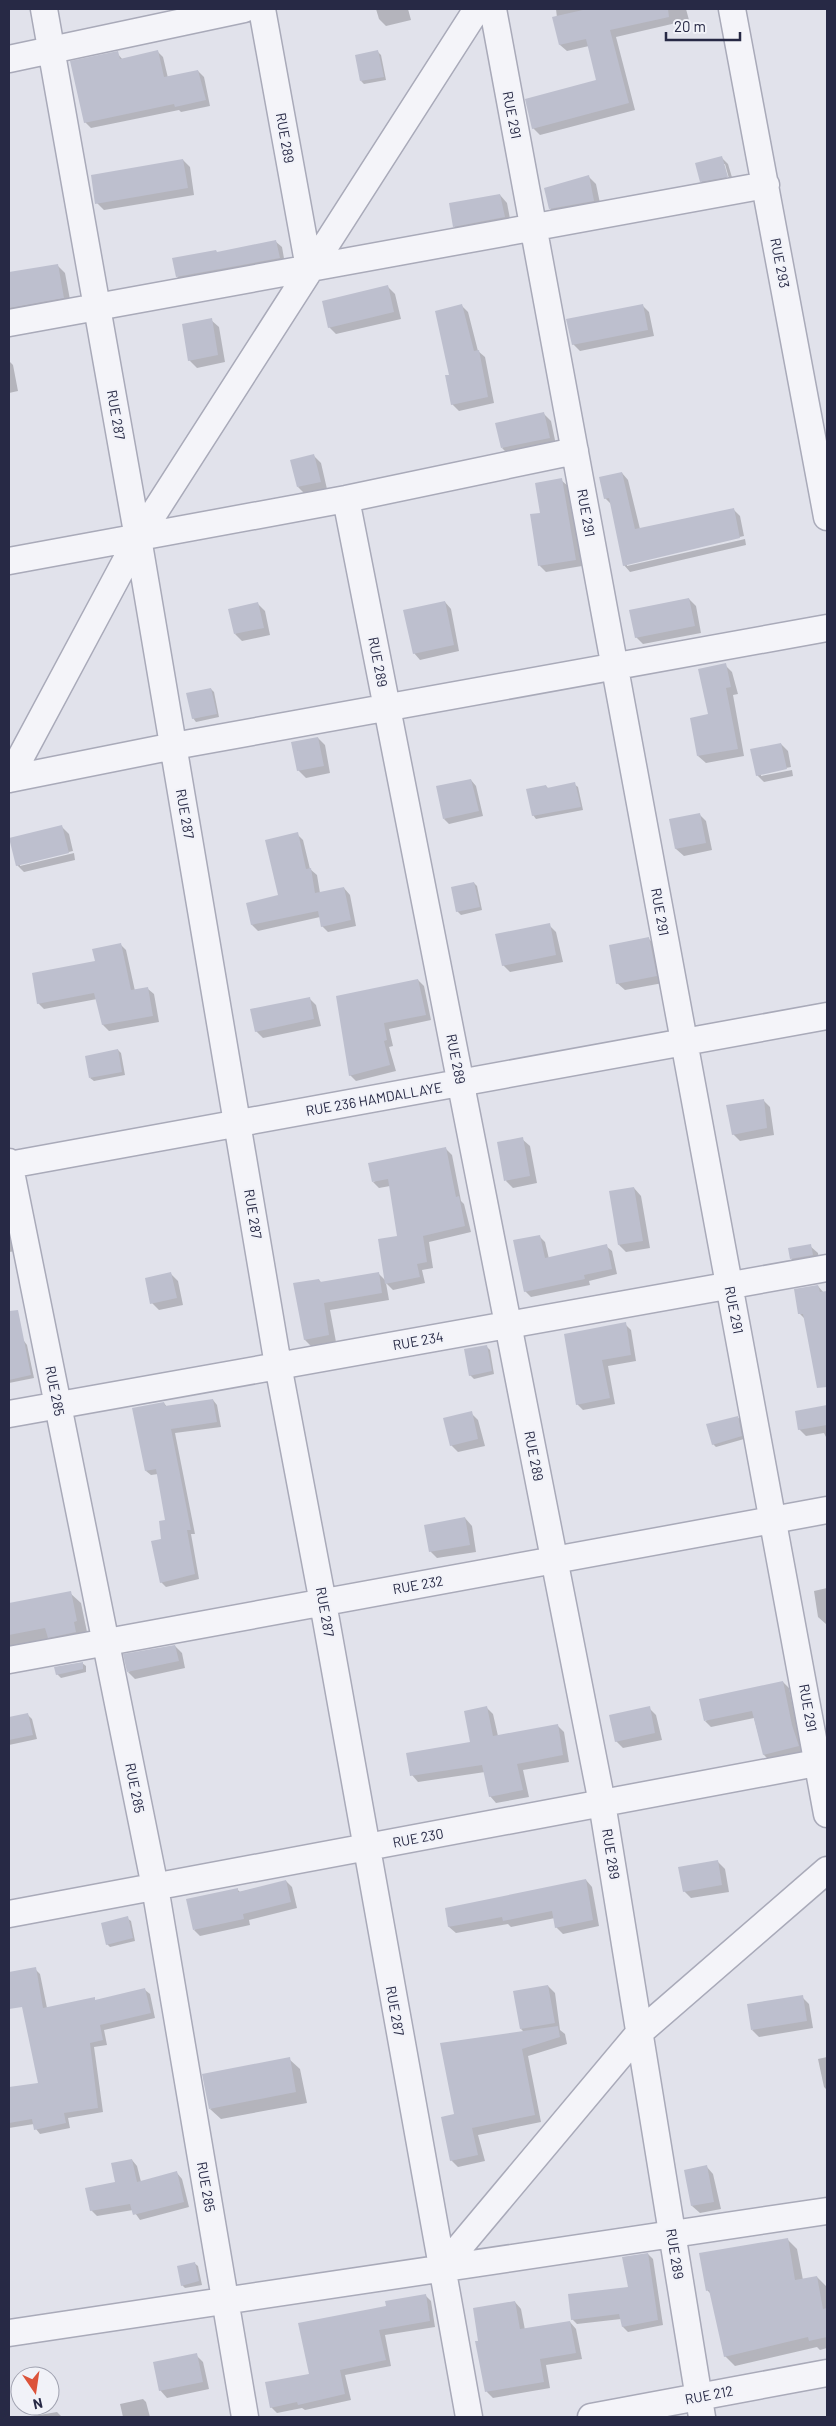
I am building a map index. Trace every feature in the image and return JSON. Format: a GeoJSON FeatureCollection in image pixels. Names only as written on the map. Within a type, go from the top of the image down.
{"type":"FeatureCollection","features":[{"type":"Feature","properties":{"kind":"street","name":"RUE 287"},"geometry":{"type":"LineString","coordinates":[[44,9],[174,746],[278,1365],[323,1603],[469,2417]]}},
{"type":"Feature","properties":{"kind":"street"},"geometry":{"type":"LineString","coordinates":[[9,59],[244,9]]}},
{"type":"Feature","properties":{"kind":"street","name":"RUE 289"},"geometry":{"type":"LineString","coordinates":[[262,9],[309,268]]}},
{"type":"Feature","properties":{"kind":"street"},"geometry":{"type":"LineString","coordinates":[[9,779],[138,538],[309,268],[477,9]]}},
{"type":"Feature","properties":{"kind":"street","name":"RUE 291"},"geometry":{"type":"LineString","coordinates":[[493,9],[773,1520],[822,1762],[827,1814]]}},
{"type":"Feature","properties":{"kind":"street","name":"RUE 293"},"geometry":{"type":"LineString","coordinates":[[732,9],[827,517]]}},
{"type":"Feature","properties":{"kind":"street"},"geometry":{"type":"LineString","coordinates":[[9,323],[766,185]]}},
{"type":"Feature","properties":{"kind":"street"},"geometry":{"type":"LineString","coordinates":[[9,561],[346,499],[575,451]]}},
{"type":"Feature","properties":{"kind":"street","name":"RUE 289"},"geometry":{"type":"LineString","coordinates":[[346,499],[602,1803],[700,2407]]}},
{"type":"Feature","properties":{"kind":"street"},"geometry":{"type":"LineString","coordinates":[[9,779],[174,746],[827,628]]}},
{"type":"Feature","properties":{"kind":"street","name":"RUE 236 HAMDALLAYE"},"geometry":{"type":"LineString","coordinates":[[9,1164],[827,1016]]}},
{"type":"Feature","properties":{"kind":"street","name":"RUE 285"},"geometry":{"type":"LineString","coordinates":[[9,1164],[155,1887],[246,2417]]}},
{"type":"Feature","properties":{"kind":"street","name":"RUE 234"},"geometry":{"type":"LineString","coordinates":[[9,1414],[827,1268]]}},
{"type":"Feature","properties":{"kind":"street","name":"RUE 232"},"geometry":{"type":"LineString","coordinates":[[9,1660],[827,1510]]}},
{"type":"Feature","properties":{"kind":"street","name":"RUE 230"},"geometry":{"type":"LineString","coordinates":[[9,1914],[822,1762]]}},
{"type":"Feature","properties":{"kind":"street"},"geometry":{"type":"LineString","coordinates":[[442,2268],[639,2033],[827,1870]]}},
{"type":"Feature","properties":{"kind":"street"},"geometry":{"type":"LineString","coordinates":[[9,2333],[827,2211]]}},
{"type":"Feature","properties":{"kind":"street","name":"RUE 212"},"geometry":{"type":"LineString","coordinates":[[591,2417],[700,2407],[827,2372]]}},
{"type":"Feature","properties":{"kind":"building"},"geometry":{"type":"Polygon","coordinates":[[[587,9],[668,9],[669,17],[610,30],[629,103],[532,129],[525,99],[596,80],[586,39],[559,45],[552,17],[587,9]]]}},
{"type":"Feature","properties":{"kind":"building"},"geometry":{"type":"Polygon","coordinates":[[[158,50],[164,77],[198,70],[206,100],[175,107],[174,104],[84,123],[70,61],[118,51],[120,59],[158,50]]]}},
{"type":"Feature","properties":{"kind":"building"},"geometry":{"type":"Polygon","coordinates":[[[378,50],[384,77],[360,81],[355,55],[378,50]]]}},
{"type":"Feature","properties":{"kind":"building"},"geometry":{"type":"Polygon","coordinates":[[[722,156],[728,177],[700,182],[695,163],[722,156]]]}},
{"type":"Feature","properties":{"kind":"building"},"geometry":{"type":"Polygon","coordinates":[[[183,159],[188,188],[95,204],[91,175],[183,159]]]}},
{"type":"Feature","properties":{"kind":"building"},"geometry":{"type":"Polygon","coordinates":[[[589,175],[594,201],[549,209],[544,188],[589,175]]]}},
{"type":"Feature","properties":{"kind":"building"},"geometry":{"type":"Polygon","coordinates":[[[500,194],[505,217],[453,227],[449,203],[500,194]]]}},
{"type":"Feature","properties":{"kind":"building"},"geometry":{"type":"Polygon","coordinates":[[[276,240],[280,258],[176,277],[172,258],[216,250],[217,252],[276,240]]]}},
{"type":"Feature","properties":{"kind":"building"},"geometry":{"type":"Polygon","coordinates":[[[58,264],[64,298],[9,308],[9,272],[58,264]]]}},
{"type":"Feature","properties":{"kind":"building"},"geometry":{"type":"Polygon","coordinates":[[[388,285],[394,312],[328,328],[322,301],[388,285]]]}},
{"type":"Feature","properties":{"kind":"building"},"geometry":{"type":"Polygon","coordinates":[[[462,304],[474,351],[479,350],[488,397],[451,405],[445,375],[449,375],[435,311],[462,304]]]}},
{"type":"Feature","properties":{"kind":"building"},"geometry":{"type":"Polygon","coordinates":[[[643,304],[648,330],[572,345],[566,319],[643,304]]]}},
{"type":"Feature","properties":{"kind":"building"},"geometry":{"type":"Polygon","coordinates":[[[212,318],[218,355],[188,361],[182,324],[212,318]]]}},
{"type":"Feature","properties":{"kind":"building"},"geometry":{"type":"Polygon","coordinates":[[[544,412],[550,438],[501,448],[495,423],[544,412]]]}},
{"type":"Feature","properties":{"kind":"building"},"geometry":{"type":"Polygon","coordinates":[[[314,454],[321,482],[297,487],[290,460],[314,454]]]}},
{"type":"Feature","properties":{"kind":"building"},"geometry":{"type":"Polygon","coordinates":[[[622,472],[635,529],[734,508],[740,538],[623,566],[609,498],[604,499],[599,477],[622,472]]]}},
{"type":"Feature","properties":{"kind":"building"},"geometry":{"type":"Polygon","coordinates":[[[562,478],[576,560],[538,566],[530,514],[540,513],[535,483],[562,478]]]}},
{"type":"Feature","properties":{"kind":"building"},"geometry":{"type":"Polygon","coordinates":[[[689,598],[695,626],[635,638],[629,610],[689,598]]]}},
{"type":"Feature","properties":{"kind":"building"},"geometry":{"type":"Polygon","coordinates":[[[445,601],[454,645],[413,654],[403,610],[445,601]]]}},
{"type":"Feature","properties":{"kind":"building"},"geometry":{"type":"Polygon","coordinates":[[[258,602],[264,628],[234,634],[228,609],[258,602]]]}},
{"type":"Feature","properties":{"kind":"building"},"geometry":{"type":"Polygon","coordinates":[[[726,663],[731,687],[726,688],[738,749],[697,756],[690,718],[708,714],[698,669],[726,663]]]}},
{"type":"Feature","properties":{"kind":"building"},"geometry":{"type":"Polygon","coordinates":[[[211,688],[217,714],[192,719],[186,693],[211,688]]]}},
{"type":"Feature","properties":{"kind":"building"},"geometry":{"type":"Polygon","coordinates":[[[318,737],[324,766],[297,771],[291,742],[318,737]]]}},
{"type":"Feature","properties":{"kind":"building"},"geometry":{"type":"Polygon","coordinates":[[[781,743],[787,769],[756,776],[750,749],[781,743]]]}},
{"type":"Feature","properties":{"kind":"building"},"geometry":{"type":"Polygon","coordinates":[[[471,779],[479,811],[443,819],[436,786],[471,779]]]}},
{"type":"Feature","properties":{"kind":"building"},"geometry":{"type":"Polygon","coordinates":[[[575,782],[581,807],[532,816],[526,789],[546,785],[547,788],[575,782]]]}},
{"type":"Feature","properties":{"kind":"building"},"geometry":{"type":"Polygon","coordinates":[[[700,813],[706,843],[675,849],[669,819],[700,813]]]}},
{"type":"Feature","properties":{"kind":"building"},"geometry":{"type":"Polygon","coordinates":[[[62,825],[69,853],[16,866],[9,838],[62,825]]]}},
{"type":"Feature","properties":{"kind":"building"},"geometry":{"type":"Polygon","coordinates":[[[298,832],[306,869],[311,868],[315,893],[344,887],[351,920],[321,927],[318,911],[251,925],[246,903],[278,895],[265,840],[298,832]]]}},
{"type":"Feature","properties":{"kind":"building"},"geometry":{"type":"Polygon","coordinates":[[[474,882],[480,907],[456,912],[451,887],[474,882]]]}},
{"type":"Feature","properties":{"kind":"building"},"geometry":{"type":"Polygon","coordinates":[[[550,923],[556,955],[502,966],[495,934],[550,923]]]}},
{"type":"Feature","properties":{"kind":"building"},"geometry":{"type":"Polygon","coordinates":[[[649,937],[657,976],[616,984],[609,945],[649,937]]]}},
{"type":"Feature","properties":{"kind":"building"},"geometry":{"type":"Polygon","coordinates":[[[121,943],[131,990],[148,987],[153,1016],[102,1025],[94,993],[37,1004],[32,973],[95,961],[92,949],[121,943]]]}},
{"type":"Feature","properties":{"kind":"building"},"geometry":{"type":"Polygon","coordinates":[[[418,979],[426,1015],[384,1023],[387,1040],[384,1041],[390,1065],[349,1076],[336,996],[418,979]]]}},
{"type":"Feature","properties":{"kind":"building"},"geometry":{"type":"Polygon","coordinates":[[[310,997],[314,1019],[255,1032],[250,1009],[310,997]]]}},
{"type":"Feature","properties":{"kind":"building"},"geometry":{"type":"Polygon","coordinates":[[[118,1049],[122,1072],[89,1078],[85,1056],[118,1049]]]}},
{"type":"Feature","properties":{"kind":"building"},"geometry":{"type":"Polygon","coordinates":[[[764,1099],[767,1128],[732,1135],[726,1105],[764,1099]]]}},
{"type":"Feature","properties":{"kind":"building"},"geometry":{"type":"Polygon","coordinates":[[[523,1137],[530,1176],[504,1181],[497,1142],[523,1137]]]}},
{"type":"Feature","properties":{"kind":"building"},"geometry":{"type":"Polygon","coordinates":[[[446,1147],[456,1197],[459,1196],[465,1226],[423,1236],[427,1262],[417,1264],[420,1277],[385,1284],[378,1239],[397,1236],[388,1179],[372,1182],[368,1163],[446,1147]]]}},
{"type":"Feature","properties":{"kind":"building"},"geometry":{"type":"Polygon","coordinates":[[[634,1187],[643,1241],[618,1245],[609,1191],[634,1187]]]}},
{"type":"Feature","properties":{"kind":"building"},"geometry":{"type":"Polygon","coordinates":[[[540,1235],[545,1258],[607,1244],[612,1269],[584,1275],[585,1279],[524,1292],[513,1240],[540,1235]]]}},
{"type":"Feature","properties":{"kind":"building"},"geometry":{"type":"Polygon","coordinates":[[[811,1244],[813,1255],[790,1259],[788,1248],[811,1244]]]}},
{"type":"Feature","properties":{"kind":"building"},"geometry":{"type":"Polygon","coordinates":[[[171,1272],[177,1298],[150,1304],[145,1278],[171,1272]]]}},
{"type":"Feature","properties":{"kind":"building"},"geometry":{"type":"Polygon","coordinates":[[[379,1272],[382,1293],[324,1303],[329,1335],[304,1340],[293,1283],[319,1279],[320,1282],[379,1272]]]}},
{"type":"Feature","properties":{"kind":"building"},"geometry":{"type":"Polygon","coordinates":[[[818,1285],[820,1292],[827,1291],[827,1387],[817,1388],[803,1314],[798,1314],[794,1289],[818,1285]]]}},
{"type":"Feature","properties":{"kind":"building"},"geometry":{"type":"Polygon","coordinates":[[[18,1310],[31,1375],[9,1380],[9,1311],[18,1310]]]}},
{"type":"Feature","properties":{"kind":"building"},"geometry":{"type":"Polygon","coordinates":[[[626,1322],[631,1355],[602,1360],[610,1398],[576,1405],[564,1334],[626,1322]]]}},
{"type":"Feature","properties":{"kind":"building"},"geometry":{"type":"Polygon","coordinates":[[[487,1345],[492,1371],[469,1376],[464,1349],[487,1345]]]}},
{"type":"Feature","properties":{"kind":"building"},"geometry":{"type":"Polygon","coordinates":[[[213,1399],[217,1422],[171,1429],[191,1530],[187,1530],[195,1574],[160,1583],[151,1541],[161,1539],[159,1521],[165,1520],[156,1469],[145,1471],[132,1408],[164,1402],[165,1406],[213,1399]]]}},
{"type":"Feature","properties":{"kind":"building"},"geometry":{"type":"Polygon","coordinates":[[[827,1405],[827,1425],[798,1430],[795,1411],[827,1405]]]}},
{"type":"Feature","properties":{"kind":"building"},"geometry":{"type":"Polygon","coordinates":[[[472,1411],[478,1439],[450,1446],[443,1418],[472,1411]]]}},
{"type":"Feature","properties":{"kind":"building"},"geometry":{"type":"Polygon","coordinates":[[[738,1416],[742,1436],[712,1445],[706,1424],[738,1416]]]}},
{"type":"Feature","properties":{"kind":"building"},"geometry":{"type":"Polygon","coordinates":[[[465,1517],[470,1545],[429,1552],[424,1525],[465,1517]]]}},
{"type":"Feature","properties":{"kind":"building"},"geometry":{"type":"Polygon","coordinates":[[[71,1591],[77,1621],[74,1622],[76,1632],[48,1638],[45,1628],[9,1635],[9,1603],[71,1591]]]}},
{"type":"Feature","properties":{"kind":"building"},"geometry":{"type":"Polygon","coordinates":[[[175,1645],[179,1661],[127,1672],[123,1654],[175,1645]]]}},
{"type":"Feature","properties":{"kind":"building"},"geometry":{"type":"Polygon","coordinates":[[[83,1662],[83,1669],[56,1675],[54,1667],[83,1662]]]}},
{"type":"Feature","properties":{"kind":"building"},"geometry":{"type":"Polygon","coordinates":[[[783,1681],[792,1725],[799,1746],[763,1755],[752,1711],[704,1721],[699,1699],[783,1681]]]}},
{"type":"Feature","properties":{"kind":"building"},"geometry":{"type":"Polygon","coordinates":[[[487,1706],[493,1736],[558,1724],[563,1755],[517,1764],[523,1790],[489,1797],[482,1765],[410,1776],[406,1753],[470,1742],[464,1711],[487,1706]]]}},
{"type":"Feature","properties":{"kind":"building"},"geometry":{"type":"Polygon","coordinates":[[[650,1706],[655,1733],[615,1742],[609,1715],[650,1706]]]}},
{"type":"Feature","properties":{"kind":"building"},"geometry":{"type":"Polygon","coordinates":[[[28,1713],[33,1735],[9,1740],[9,1717],[28,1713]]]}},
{"type":"Feature","properties":{"kind":"building"},"geometry":{"type":"Polygon","coordinates":[[[718,1860],[722,1885],[683,1892],[678,1867],[718,1860]]]}},
{"type":"Feature","properties":{"kind":"building"},"geometry":{"type":"Polygon","coordinates":[[[586,1879],[593,1920],[555,1928],[552,1911],[503,1921],[502,1917],[448,1927],[445,1908],[586,1879]]]}},
{"type":"Feature","properties":{"kind":"building"},"geometry":{"type":"Polygon","coordinates":[[[286,1880],[291,1902],[243,1914],[244,1919],[193,1930],[186,1899],[238,1888],[238,1892],[286,1880]]]}},
{"type":"Feature","properties":{"kind":"building"},"geometry":{"type":"Polygon","coordinates":[[[128,1916],[133,1938],[106,1945],[101,1923],[128,1916]]]}},
{"type":"Feature","properties":{"kind":"building"},"geometry":{"type":"Polygon","coordinates":[[[36,1967],[43,2008],[95,1997],[95,2000],[145,1988],[151,2013],[100,2025],[103,2040],[90,2043],[98,2108],[64,2113],[66,2123],[34,2130],[32,2119],[9,2123],[9,2087],[38,2083],[22,2007],[9,2009],[9,1972],[36,1967]]]}},
{"type":"Feature","properties":{"kind":"building"},"geometry":{"type":"Polygon","coordinates":[[[548,1985],[555,2023],[520,2029],[513,1991],[548,1985]]]}},
{"type":"Feature","properties":{"kind":"building"},"geometry":{"type":"Polygon","coordinates":[[[803,1995],[807,2021],[751,2030],[747,2004],[803,1995]]]}},
{"type":"Feature","properties":{"kind":"building"},"geometry":{"type":"Polygon","coordinates":[[[558,2026],[560,2037],[522,2049],[535,2115],[472,2128],[478,2155],[450,2161],[441,2117],[454,2114],[440,2043],[558,2026]]]}},
{"type":"Feature","properties":{"kind":"building"},"geometry":{"type":"Polygon","coordinates":[[[290,2057],[296,2092],[209,2109],[202,2074],[290,2057]]]}},
{"type":"Feature","properties":{"kind":"building"},"geometry":{"type":"Polygon","coordinates":[[[132,2159],[137,2182],[177,2171],[184,2202],[133,2215],[130,2204],[90,2211],[85,2188],[115,2182],[111,2163],[132,2159]]]}},
{"type":"Feature","properties":{"kind":"building"},"geometry":{"type":"Polygon","coordinates":[[[707,2165],[714,2202],[691,2206],[684,2170],[707,2165]]]}},
{"type":"Feature","properties":{"kind":"building"},"geometry":{"type":"Polygon","coordinates":[[[788,2238],[795,2280],[817,2276],[823,2309],[827,2308],[827,2337],[809,2341],[808,2337],[724,2357],[709,2290],[706,2291],[699,2253],[788,2238]]]}},
{"type":"Feature","properties":{"kind":"building"},"geometry":{"type":"Polygon","coordinates":[[[648,2253],[658,2320],[622,2327],[619,2314],[571,2320],[568,2294],[628,2287],[622,2257],[648,2253]]]}},
{"type":"Feature","properties":{"kind":"building"},"geometry":{"type":"Polygon","coordinates":[[[195,2262],[199,2281],[181,2286],[177,2266],[195,2262]]]}},
{"type":"Feature","properties":{"kind":"building"},"geometry":{"type":"Polygon","coordinates":[[[426,2294],[430,2321],[379,2330],[386,2360],[340,2370],[345,2394],[298,2405],[297,2402],[270,2408],[265,2382],[309,2374],[298,2323],[386,2306],[385,2301],[426,2294]]]}},
{"type":"Feature","properties":{"kind":"building"},"geometry":{"type":"Polygon","coordinates":[[[515,2301],[520,2329],[570,2321],[576,2353],[540,2359],[544,2382],[485,2392],[475,2341],[478,2341],[473,2308],[515,2301]]]}},
{"type":"Feature","properties":{"kind":"building"},"geometry":{"type":"Polygon","coordinates":[[[197,2353],[203,2382],[159,2391],[153,2362],[197,2353]]]}}]}
